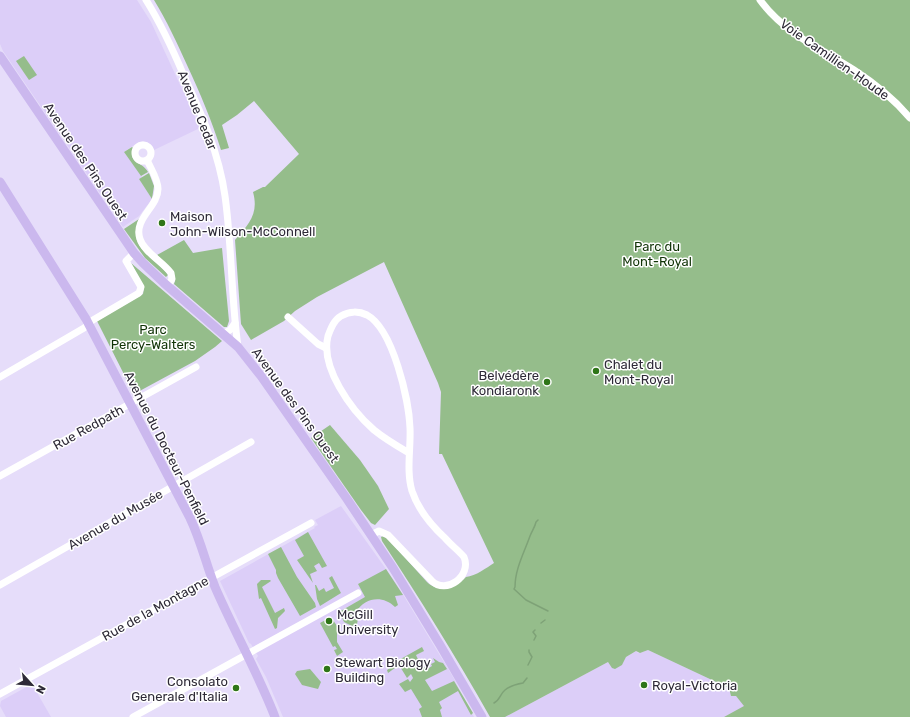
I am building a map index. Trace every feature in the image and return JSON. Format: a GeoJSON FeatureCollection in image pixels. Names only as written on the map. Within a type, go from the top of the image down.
{"type":"FeatureCollection","features":[{"type":"Feature","properties":{"kind":"main road","name":"Avenue des Pins Ouest"},"geometry":{"type":"LineString","coordinates":[[0,57],[134,253],[168,286],[238,347],[267,384],[371,535],[440,645],[482,717]]}},
{"type":"Feature","properties":{"kind":"main road","name":"Avenue du Docteur-Penfield"},"geometry":{"type":"LineString","coordinates":[[0,182],[88,324],[173,486],[196,531],[212,577],[275,717]]}},
{"type":"Feature","properties":{"kind":"street","name":"Avenue Cedar"},"geometry":{"type":"LineString","coordinates":[[146,0],[164,32],[196,101],[208,131],[217,161],[226,204],[238,347]]}},
{"type":"Feature","properties":{"kind":"street","name":"Voie Camillien-Houde"},"geometry":{"type":"LineString","coordinates":[[760,0],[776,18],[797,36],[871,82],[893,100],[910,118]]}},
{"type":"Feature","properties":{"kind":"street","name":"Voie Camillien-Houde"},"geometry":{"type":"LineString","coordinates":[[764,0],[800,34],[867,76],[885,90],[910,114]]}},
{"type":"Feature","properties":{"kind":"street"},"geometry":{"type":"LineString","coordinates":[[147,160],[157,181],[158,190],[155,201],[142,220],[139,229],[139,237],[144,246],[171,273],[172,279],[168,286]]}},
{"type":"Feature","properties":{"kind":"street"},"geometry":{"type":"LineString","coordinates":[[0,376],[84,328],[93,320],[140,292],[141,287],[126,261],[134,253]]}},
{"type":"Feature","properties":{"kind":"street"},"geometry":{"type":"LineString","coordinates":[[371,535],[378,531],[386,534],[437,585],[448,585],[455,582],[464,572],[466,566],[464,557],[434,527],[423,512],[415,497],[411,484],[409,416],[402,378],[388,341],[377,323],[370,316],[363,313],[354,312],[344,314],[332,325],[326,348],[327,357],[336,379],[343,393],[357,412],[371,427],[383,437],[409,453]]}},
{"type":"Feature","properties":{"kind":"street"},"geometry":{"type":"LineString","coordinates":[[288,317],[318,344],[326,348]]}},
{"type":"Feature","properties":{"kind":"street"},"geometry":{"type":"LineString","coordinates":[[223,334],[230,330],[235,323]]}},
{"type":"Feature","properties":{"kind":"street","name":"Rue Redpath"},"geometry":{"type":"LineString","coordinates":[[0,476],[196,367]]}},
{"type":"Feature","properties":{"kind":"street","name":"Avenue du Musée"},"geometry":{"type":"LineString","coordinates":[[0,585],[251,442]]}},
{"type":"Feature","properties":{"kind":"street","name":"Rue de la Montagne"},"geometry":{"type":"LineString","coordinates":[[0,694],[311,523]]}},
{"type":"Feature","properties":{"kind":"street"},"geometry":{"type":"LineString","coordinates":[[133,717],[358,593]]}},
{"type":"Feature","properties":{"kind":"shaded area"},"geometry":{"type":"Polygon","coordinates":[[[0,0],[137,0],[151,22],[200,128],[154,150],[150,144],[143,141],[137,143],[124,152],[142,177],[139,179],[152,199],[139,216],[123,227],[3,51],[0,44],[0,0]]]}},
{"type":"Feature","properties":{"kind":"shaded area","name":"McGill University"},"geometry":{"type":"Polygon","coordinates":[[[341,506],[396,583],[453,677],[474,717],[283,717],[266,677],[256,659],[258,656],[249,643],[220,581],[315,528],[314,527],[318,525],[315,520],[341,506]]]}},
{"type":"Feature","properties":{"kind":"shaded area","name":"Royal-Victoria"},"geometry":{"type":"Polygon","coordinates":[[[648,650],[729,688],[731,696],[736,696],[745,706],[751,717],[505,717],[608,662],[611,666],[622,665],[626,657],[636,651],[638,653],[648,650]]]}},
{"type":"Feature","properties":{"kind":"shaded area"},"geometry":{"type":"Polygon","coordinates":[[[32,684],[51,717],[6,717],[0,706],[1,701],[32,684]]]}},
{"type":"Feature","properties":{"kind":"green space","name":"Parc du Mont-Royal"},"geometry":{"type":"Polygon","coordinates":[[[154,0],[910,0],[910,717],[724,717],[744,706],[736,696],[731,696],[729,688],[648,650],[640,653],[636,651],[626,657],[622,665],[615,669],[612,668],[608,662],[505,717],[490,717],[438,628],[382,541],[381,537],[383,536],[388,539],[427,582],[436,587],[442,588],[458,584],[466,577],[477,573],[494,563],[442,454],[439,454],[441,392],[384,262],[317,297],[295,311],[284,321],[251,340],[241,324],[235,240],[245,229],[254,213],[255,200],[253,192],[265,187],[299,154],[254,101],[222,125],[229,148],[221,150],[197,86],[172,32],[154,0]]]}},
{"type":"Feature","properties":{"kind":"green space"},"geometry":{"type":"Polygon","coordinates":[[[24,56],[37,75],[29,80],[16,61],[24,56]]]}},
{"type":"Feature","properties":{"kind":"green space"},"geometry":{"type":"Polygon","coordinates":[[[132,147],[132,157],[148,172],[141,176],[124,152],[132,147]]]}},
{"type":"Feature","properties":{"kind":"green space"},"geometry":{"type":"Polygon","coordinates":[[[149,173],[154,186],[152,199],[139,179],[149,173]]]}},
{"type":"Feature","properties":{"kind":"green space"},"geometry":{"type":"Polygon","coordinates":[[[139,219],[136,228],[138,243],[146,254],[165,271],[168,275],[166,277],[145,258],[124,229],[139,219]]]}},
{"type":"Feature","properties":{"kind":"green space"},"geometry":{"type":"Polygon","coordinates":[[[184,240],[193,253],[222,248],[229,321],[227,327],[224,327],[174,284],[175,280],[173,272],[157,255],[184,240]]]}},
{"type":"Feature","properties":{"kind":"green space","name":"Parc Percy-Walters"},"geometry":{"type":"Polygon","coordinates":[[[131,263],[222,341],[195,361],[134,394],[97,321],[143,294],[144,288],[131,263]]]}},
{"type":"Feature","properties":{"kind":"green space"},"geometry":{"type":"Polygon","coordinates":[[[330,425],[360,460],[378,486],[389,509],[375,525],[371,523],[361,510],[311,438],[330,425]]]}},
{"type":"Feature","properties":{"kind":"green space"},"geometry":{"type":"Polygon","coordinates":[[[308,532],[327,566],[322,568],[319,563],[314,566],[317,571],[310,574],[313,583],[297,560],[304,556],[295,540],[308,532]]]}},
{"type":"Feature","properties":{"kind":"green space"},"geometry":{"type":"Polygon","coordinates":[[[281,547],[297,577],[315,603],[316,607],[300,616],[278,578],[276,570],[268,554],[281,547]]]}},
{"type":"Feature","properties":{"kind":"green space"},"geometry":{"type":"Polygon","coordinates":[[[386,569],[403,595],[395,596],[398,605],[395,607],[380,599],[374,599],[364,603],[356,612],[359,614],[357,624],[352,626],[344,622],[339,612],[365,597],[358,584],[386,569]]]}},
{"type":"Feature","properties":{"kind":"green space"},"geometry":{"type":"Polygon","coordinates":[[[332,576],[341,593],[320,606],[317,599],[315,585],[319,591],[324,588],[326,592],[334,588],[329,578],[332,576]]]}},
{"type":"Feature","properties":{"kind":"green space"},"geometry":{"type":"Polygon","coordinates":[[[261,580],[271,581],[262,587],[275,613],[284,608],[285,611],[278,618],[277,628],[275,629],[261,598],[259,599],[257,584],[261,580]]]}},
{"type":"Feature","properties":{"kind":"green space"},"geometry":{"type":"Polygon","coordinates":[[[331,617],[337,626],[337,642],[343,652],[337,656],[334,650],[337,649],[335,646],[333,647],[320,623],[331,617]]]}},
{"type":"Feature","properties":{"kind":"green space"},"geometry":{"type":"Polygon","coordinates":[[[422,647],[424,651],[416,655],[422,668],[425,667],[427,669],[432,666],[431,664],[435,662],[433,658],[443,663],[447,669],[425,680],[432,691],[454,681],[473,713],[471,715],[458,691],[439,702],[442,708],[440,710],[442,717],[422,717],[419,709],[422,707],[411,689],[405,692],[399,684],[408,679],[410,682],[413,678],[411,674],[407,678],[399,665],[388,673],[387,670],[398,663],[397,661],[422,647]]]}},
{"type":"Feature","properties":{"kind":"green space"},"geometry":{"type":"Polygon","coordinates":[[[310,669],[321,682],[318,689],[302,685],[295,674],[297,671],[310,669]]]}},
{"type":"Feature","properties":{"kind":"waterway"},"geometry":{"type":"LineString","coordinates":[[538,520],[520,561],[514,589],[526,600],[548,611]]}},
{"type":"Feature","properties":{"kind":"waterway"},"geometry":{"type":"LineString","coordinates":[[541,623],[545,620]]}},
{"type":"Feature","properties":{"kind":"waterway"},"geometry":{"type":"LineString","coordinates":[[534,640],[536,636],[533,632],[535,630]]}},
{"type":"Feature","properties":{"kind":"waterway"},"geometry":{"type":"LineString","coordinates":[[528,665],[532,657],[529,650]]}},
{"type":"Feature","properties":{"kind":"waterway"},"geometry":{"type":"LineString","coordinates":[[494,703],[505,690],[514,685],[523,683],[527,678]]}},
{"type":"Feature","properties":{"kind":"place","name":"Maison John-Wilson-McConnell"},"geometry":{"type":"Point","coordinates":[162,223]}},
{"type":"Feature","properties":{"kind":"place","name":"Chalet du Mont-Royal"},"geometry":{"type":"Point","coordinates":[596,371]}},
{"type":"Feature","properties":{"kind":"place","name":"Belvédère Kondiaronk"},"geometry":{"type":"Point","coordinates":[547,382]}},
{"type":"Feature","properties":{"kind":"place","name":"McGill University"},"geometry":{"type":"Point","coordinates":[329,621]}},
{"type":"Feature","properties":{"kind":"place","name":"Stewart Biology Building"},"geometry":{"type":"Point","coordinates":[327,669]}},
{"type":"Feature","properties":{"kind":"place","name":"Royal-Victoria"},"geometry":{"type":"Point","coordinates":[644,685]}},
{"type":"Feature","properties":{"kind":"place","name":"Consolato Generale d'Italia"},"geometry":{"type":"Point","coordinates":[236,688]}}]}
